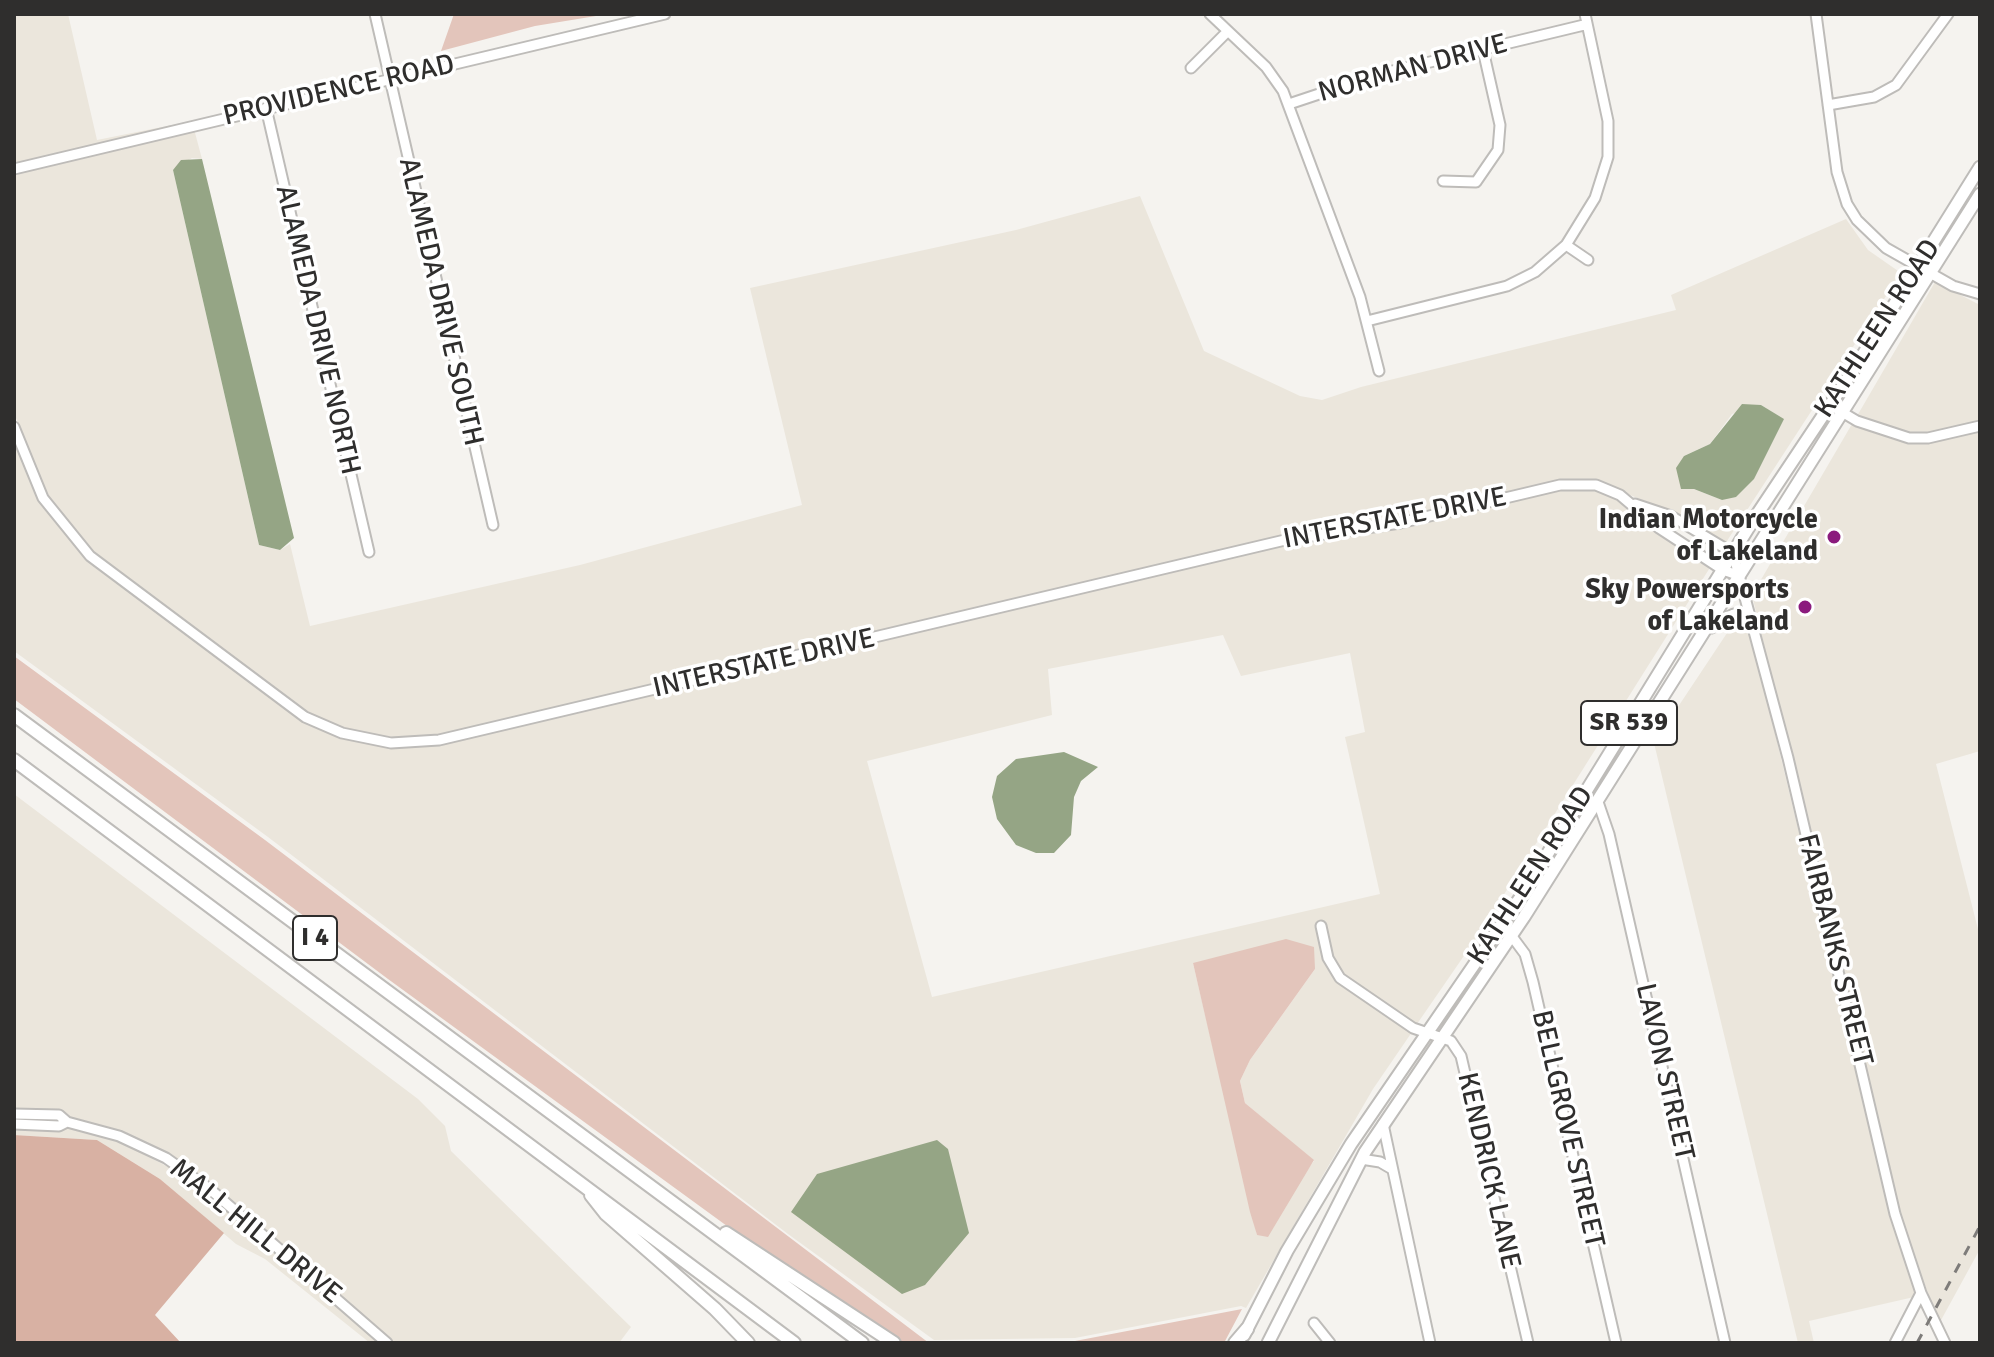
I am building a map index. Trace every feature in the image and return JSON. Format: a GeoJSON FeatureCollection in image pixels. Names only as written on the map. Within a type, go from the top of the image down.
{"type":"FeatureCollection","features":[{"type":"Feature","properties":{"kind":"highway","name":"I 4"},"geometry":{"type":"LineString","coordinates":[[14,715],[862,1343]]}},
{"type":"Feature","properties":{"kind":"highway","name":"I 4"},"geometry":{"type":"LineString","coordinates":[[14,761],[794,1343]]}},
{"type":"Feature","properties":{"kind":"highway"},"geometry":{"type":"LineString","coordinates":[[617,1161],[894,1343]]}},
{"type":"Feature","properties":{"kind":"highway"},"geometry":{"type":"LineString","coordinates":[[582,1182],[606,1214],[715,1309],[748,1343]]}},
{"type":"Feature","properties":{"kind":"highway"},"geometry":{"type":"LineString","coordinates":[[1238,1343],[1247,1329]]}},
{"type":"Feature","properties":{"kind":"main road","name":"KATHLEEN ROAD"},"geometry":{"type":"LineString","coordinates":[[1247,1329],[1287,1251],[1351,1144],[1502,923],[1733,553],[1980,167]]}},
{"type":"Feature","properties":{"kind":"main road","name":"KATHLEEN ROAD"},"geometry":{"type":"LineString","coordinates":[[1268,1343],[1361,1159],[1598,802],[1980,194]]}},
{"type":"Feature","properties":{"kind":"main road"},"geometry":{"type":"LineString","coordinates":[[1705,632],[1727,616],[1740,617],[1755,626]]}},
{"type":"Feature","properties":{"kind":"street","name":"ALAMEDA DRIVE SOUTH"},"geometry":{"type":"LineString","coordinates":[[375,14],[493,525]]}},
{"type":"Feature","properties":{"kind":"street","name":"PROVIDENCE ROAD"},"geometry":{"type":"LineString","coordinates":[[14,170],[665,14]]}},
{"type":"Feature","properties":{"kind":"street"},"geometry":{"type":"LineString","coordinates":[[1210,14],[1266,67],[1289,104],[1367,321],[1379,371]]}},
{"type":"Feature","properties":{"kind":"street"},"geometry":{"type":"LineString","coordinates":[[1367,321],[1507,286],[1535,272],[1566,245],[1595,198],[1608,148],[1605,105],[1585,19],[1576,14]]}},
{"type":"Feature","properties":{"kind":"street"},"geometry":{"type":"LineString","coordinates":[[1816,14],[1837,172],[1847,204],[1870,234],[1917,268],[1980,294]]}},
{"type":"Feature","properties":{"kind":"street"},"geometry":{"type":"LineString","coordinates":[[1828,105],[1874,97],[1896,85],[1948,14]]}},
{"type":"Feature","properties":{"kind":"street","name":"NORMAN DRIVE"},"geometry":{"type":"LineString","coordinates":[[1289,104],[1342,84],[1483,50],[1585,19]]}},
{"type":"Feature","properties":{"kind":"street"},"geometry":{"type":"LineString","coordinates":[[1191,68],[1227,32]]}},
{"type":"Feature","properties":{"kind":"street"},"geometry":{"type":"LineString","coordinates":[[1443,181],[1476,182],[1492,164],[1498,150],[1500,125],[1483,50]]}},
{"type":"Feature","properties":{"kind":"street","name":"ALAMEDA DRIVE NORTH"},"geometry":{"type":"LineString","coordinates":[[266,108],[369,552]]}},
{"type":"Feature","properties":{"kind":"street"},"geometry":{"type":"LineString","coordinates":[[1566,245],[1588,260]]}},
{"type":"Feature","properties":{"kind":"street"},"geometry":{"type":"LineString","coordinates":[[1830,405],[1842,413],[1909,438],[1928,438],[1980,426]]}},
{"type":"Feature","properties":{"kind":"street","name":"INTERSTATE DRIVE"},"geometry":{"type":"LineString","coordinates":[[14,427],[43,498],[90,556],[305,717],[342,733],[391,743],[439,740],[1285,540],[1400,523],[1545,487],[1596,485],[1632,503],[1671,516],[1733,553]]}},
{"type":"Feature","properties":{"kind":"street","name":"INTERSTATE DRIVE"},"geometry":{"type":"LineString","coordinates":[[1632,503],[1659,528],[1723,570],[1740,576]]}},
{"type":"Feature","properties":{"kind":"street","name":"FAIRBANKS STREET"},"geometry":{"type":"LineString","coordinates":[[1733,553],[1755,626],[1895,1214],[1921,1293],[1945,1343]]}},
{"type":"Feature","properties":{"kind":"street","name":"LAVON STREET"},"geometry":{"type":"LineString","coordinates":[[1598,802],[1725,1343]]}},
{"type":"Feature","properties":{"kind":"street","name":"BELLGROVE STREET"},"geometry":{"type":"LineString","coordinates":[[1502,923],[1525,954],[1533,982],[1616,1343]]}},
{"type":"Feature","properties":{"kind":"street","name":"KENDRICK LANE"},"geometry":{"type":"LineString","coordinates":[[1321,926],[1328,958],[1340,978],[1388,1013],[1451,1041],[1461,1056],[1528,1343]]}},
{"type":"Feature","properties":{"kind":"street","name":"MALL HILL DRIVE"},"geometry":{"type":"LineString","coordinates":[[14,1114],[59,1115],[67,1122],[119,1136],[190,1173],[387,1343]]}},
{"type":"Feature","properties":{"kind":"street","name":"MALL HILL DRIVE"},"geometry":{"type":"LineString","coordinates":[[14,1124],[59,1126],[67,1122]]}},
{"type":"Feature","properties":{"kind":"street"},"geometry":{"type":"LineString","coordinates":[[1383,1124],[1430,1343]]}},
{"type":"Feature","properties":{"kind":"street"},"geometry":{"type":"LineString","coordinates":[[1361,1159],[1380,1162],[1392,1169]]}},
{"type":"Feature","properties":{"kind":"street"},"geometry":{"type":"LineString","coordinates":[[1895,1343],[1921,1293]]}},
{"type":"Feature","properties":{"kind":"street"},"geometry":{"type":"LineString","coordinates":[[1314,1323],[1330,1343]]}},
{"type":"Feature","properties":{"kind":"shaded area"},"geometry":{"type":"Polygon","coordinates":[[[14,14],[68,14],[97,140],[192,121],[14,165],[14,14]]]}},
{"type":"Feature","properties":{"kind":"shaded area"},"geometry":{"type":"Polygon","coordinates":[[[454,14],[596,16],[535,26],[441,51],[454,14]]]}},
{"type":"Feature","properties":{"kind":"shaded area"},"geometry":{"type":"Polygon","coordinates":[[[194,129],[202,159],[192,158],[173,170],[259,545],[280,550],[290,544],[310,626],[580,565],[802,505],[750,288],[1016,230],[1140,196],[1204,351],[1300,396],[1322,400],[1361,387],[1676,310],[1671,295],[1846,219],[1868,250],[1901,273],[1725,544],[1674,512],[1622,492],[1560,481],[1399,519],[1284,536],[438,736],[391,739],[344,729],[308,713],[93,553],[75,535],[47,496],[14,413],[14,175],[194,129]],[[1761,405],[1732,414],[1710,444],[1684,456],[1694,489],[1722,500],[1783,419],[1761,405]]]}},
{"type":"Feature","properties":{"kind":"shaded area"},"geometry":{"type":"Polygon","coordinates":[[[202,159],[294,538],[280,550],[259,545],[173,170],[181,160],[202,159]]]}},
{"type":"Feature","properties":{"kind":"shaded area"},"geometry":{"type":"Polygon","coordinates":[[[1935,282],[1980,305],[1980,421],[1928,433],[1910,433],[1857,416],[1935,282]]]}},
{"type":"Feature","properties":{"kind":"shaded area"},"geometry":{"type":"Polygon","coordinates":[[[1742,404],[1761,405],[1784,419],[1754,479],[1736,497],[1722,500],[1694,489],[1681,489],[1676,468],[1684,456],[1710,444],[1742,404]]]}},
{"type":"Feature","properties":{"kind":"shaded area"},"geometry":{"type":"Polygon","coordinates":[[[1852,424],[1909,442],[1980,430],[1980,751],[1936,764],[1980,937],[1980,1249],[1940,1322],[1910,1250],[1900,1213],[1752,595],[1852,424]]]}},
{"type":"Feature","properties":{"kind":"shaded area"},"geometry":{"type":"Polygon","coordinates":[[[14,442],[39,501],[86,559],[302,720],[340,737],[391,747],[440,745],[1286,545],[1400,528],[1560,489],[1595,490],[1617,499],[1655,531],[1711,566],[1479,934],[1417,1024],[1344,975],[1333,956],[1325,921],[1316,923],[1324,959],[1336,981],[1412,1032],[1373,1089],[1246,1308],[1241,1306],[1075,1338],[934,1340],[788,1234],[268,837],[14,651],[14,442]],[[1223,635],[1048,669],[1052,715],[867,761],[932,997],[1380,894],[1345,737],[1365,732],[1350,653],[1241,676],[1223,635]],[[1193,963],[1257,1235],[1314,1161],[1245,1103],[1240,1081],[1250,1060],[1315,969],[1193,963]]]}},
{"type":"Feature","properties":{"kind":"shaded area"},"geometry":{"type":"Polygon","coordinates":[[[1735,621],[1750,629],[1891,1215],[1916,1293],[1914,1297],[1809,1321],[1814,1343],[1798,1343],[1654,743],[1735,621]]]}},
{"type":"Feature","properties":{"kind":"shaded area"},"geometry":{"type":"Polygon","coordinates":[[[14,656],[265,840],[929,1343],[897,1343],[786,1269],[388,979],[14,699],[14,656]]]}},
{"type":"Feature","properties":{"kind":"shaded area"},"geometry":{"type":"Polygon","coordinates":[[[1064,752],[1098,767],[1081,781],[1074,797],[1071,835],[1054,853],[1036,853],[1016,845],[997,819],[992,797],[997,776],[1016,759],[1064,752]]]}},
{"type":"Feature","properties":{"kind":"shaded area"},"geometry":{"type":"Polygon","coordinates":[[[14,794],[418,1099],[445,1126],[451,1151],[631,1327],[619,1343],[394,1343],[214,1186],[169,1155],[122,1132],[70,1117],[60,1111],[14,1110],[14,794]]]}},
{"type":"Feature","properties":{"kind":"shaded area"},"geometry":{"type":"Polygon","coordinates":[[[1286,939],[1314,947],[1315,969],[1250,1060],[1240,1081],[1245,1103],[1314,1160],[1268,1237],[1257,1235],[1250,1212],[1193,963],[1286,939]]]}},
{"type":"Feature","properties":{"kind":"shaded area"},"geometry":{"type":"Polygon","coordinates":[[[69,1126],[117,1140],[187,1177],[380,1343],[370,1343],[265,1259],[236,1244],[160,1179],[97,1140],[14,1135],[14,1128],[59,1131],[69,1126]]]}},
{"type":"Feature","properties":{"kind":"shaded area"},"geometry":{"type":"Polygon","coordinates":[[[14,1135],[97,1140],[160,1179],[224,1233],[155,1315],[181,1343],[14,1343],[14,1135]]]}},
{"type":"Feature","properties":{"kind":"shaded area"},"geometry":{"type":"Polygon","coordinates":[[[937,1140],[948,1149],[969,1233],[925,1285],[902,1294],[791,1212],[817,1174],[937,1140]]]}},
{"type":"Feature","properties":{"kind":"shaded area"},"geometry":{"type":"Polygon","coordinates":[[[1242,1309],[1224,1343],[994,1343],[1075,1341],[1242,1309]]]}},
{"type":"Feature","properties":{"kind":"railway"},"geometry":{"type":"LineString","coordinates":[[1917,1343],[1980,1226]]}},
{"type":"Feature","properties":{"kind":"place","name":"Indian Motorcycle of Lakeland"},"geometry":{"type":"Point","coordinates":[1834,537]}},
{"type":"Feature","properties":{"kind":"place","name":"Sky Powersports of Lakeland"},"geometry":{"type":"Point","coordinates":[1805,607]}}]}
